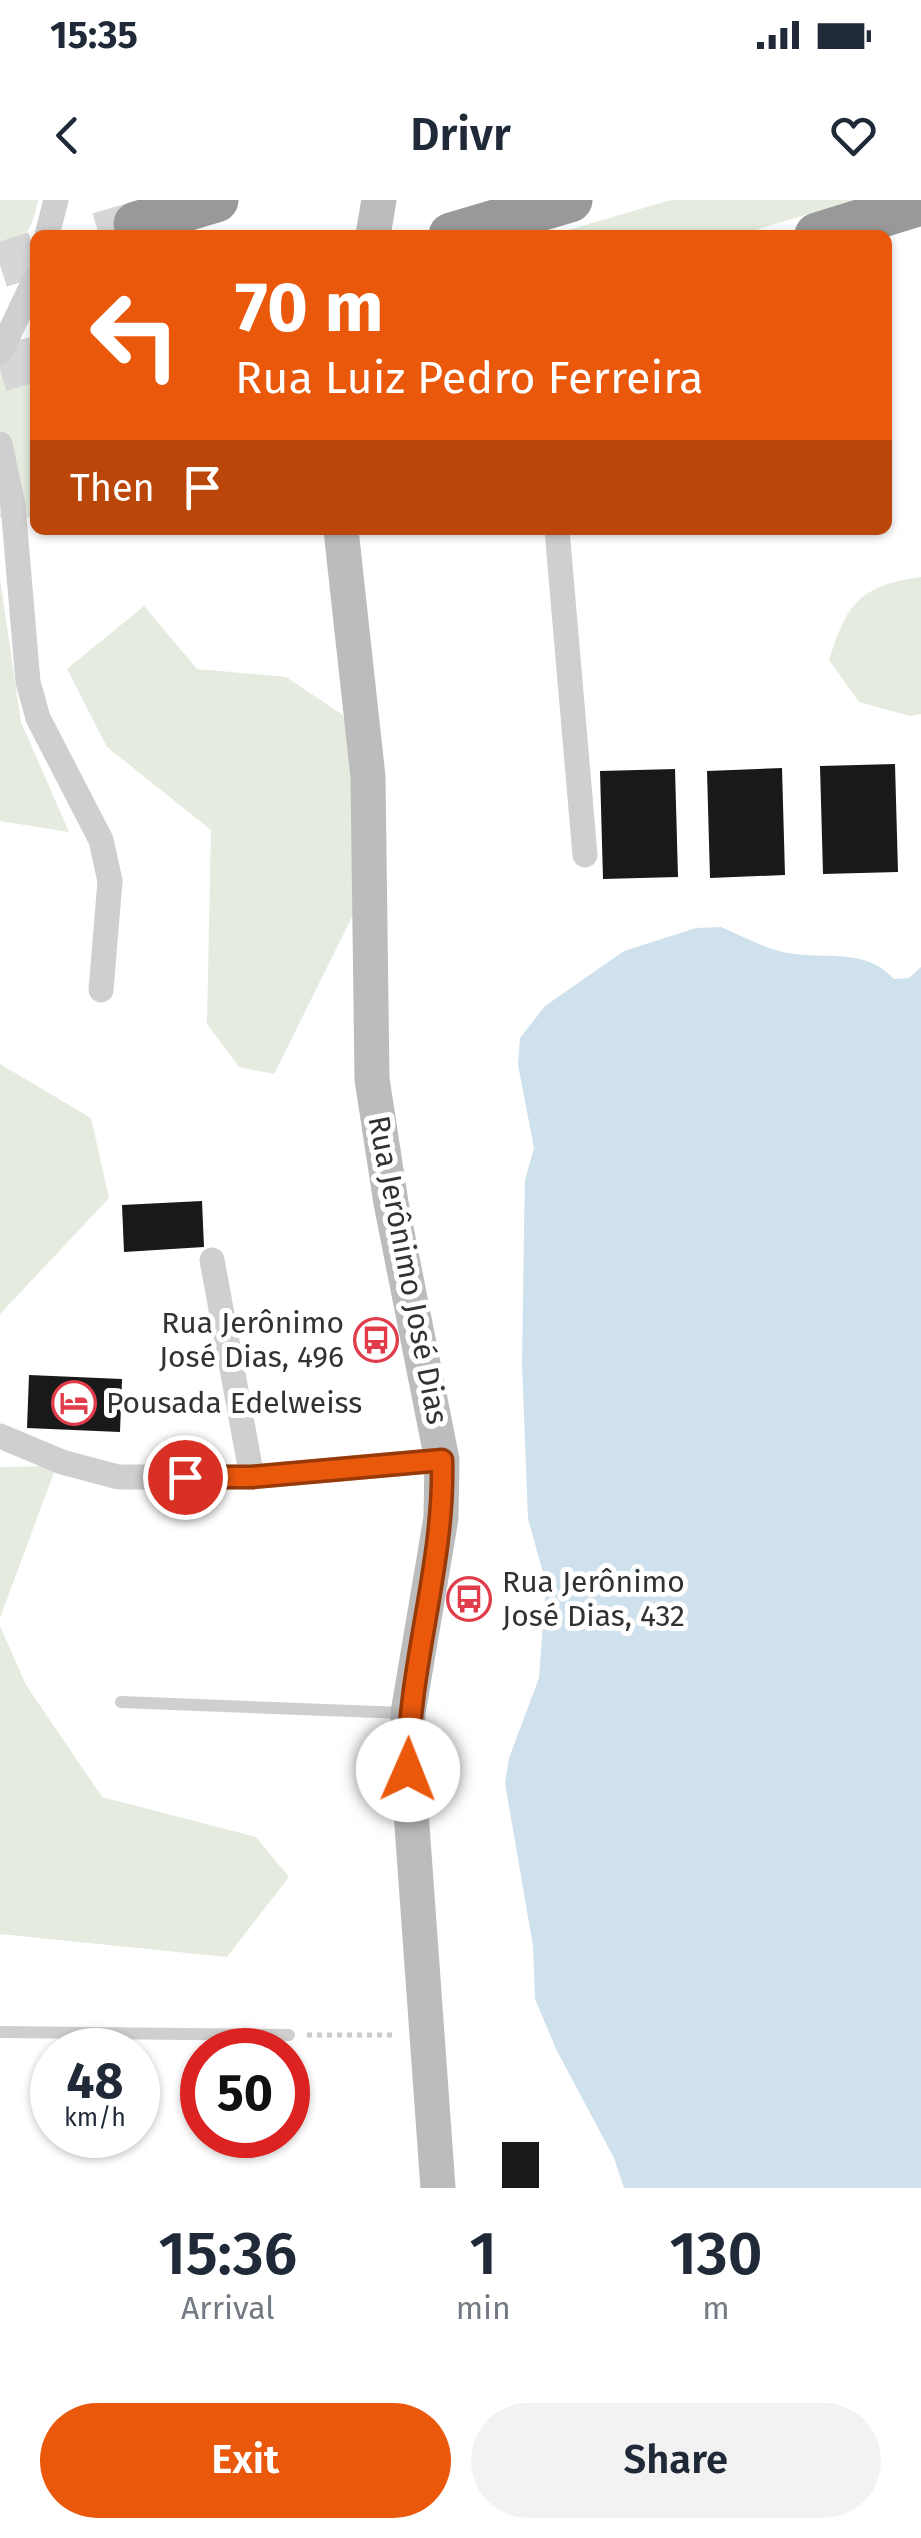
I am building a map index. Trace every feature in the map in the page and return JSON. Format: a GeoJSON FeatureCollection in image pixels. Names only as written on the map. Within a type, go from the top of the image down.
{"type":"FeatureCollection","features":[{"type":"Feature","properties":{"kind":"highway"},"geometry":{"type":"LineString","coordinates":[[136,224],[216,200]]}},
{"type":"Feature","properties":{"kind":"highway"},"geometry":{"type":"LineString","coordinates":[[468,230],[558,203]]}},
{"type":"Feature","properties":{"kind":"highway"},"geometry":{"type":"LineString","coordinates":[[833,230],[921,203]]}},
{"type":"Feature","properties":{"kind":"main road"},"geometry":{"type":"LineString","coordinates":[[375,230],[379,200]]}},
{"type":"Feature","properties":{"kind":"main road","name":"Rua Jerônimo José Dias"},"geometry":{"type":"LineString","coordinates":[[342,535],[368,777],[372,1079],[391,1203],[442,1460],[441,1518],[408,1714],[408,1770],[425,2031],[435,2104],[438,2188]]}},
{"type":"Feature","properties":{"kind":"street"},"geometry":{"type":"LineString","coordinates":[[49,230],[56,200]]}},
{"type":"Feature","properties":{"kind":"street"},"geometry":{"type":"LineString","coordinates":[[0,352],[30,290]]}},
{"type":"Feature","properties":{"kind":"street"},"geometry":{"type":"LineString","coordinates":[[0,444],[13,505],[28,682],[38,718],[101,840],[110,881],[100,990]]}},
{"type":"Feature","properties":{"kind":"street"},"geometry":{"type":"LineString","coordinates":[[557,535],[584,855]]}},
{"type":"Feature","properties":{"kind":"street"},"geometry":{"type":"LineString","coordinates":[[212,1260],[252,1477]]}},
{"type":"Feature","properties":{"kind":"street"},"geometry":{"type":"LineString","coordinates":[[0,1436],[62,1462],[118,1477],[252,1477],[442,1460]]}},
{"type":"Feature","properties":{"kind":"lane"},"geometry":{"type":"LineString","coordinates":[[121,1702],[408,1714]]}},
{"type":"Feature","properties":{"kind":"lane"},"geometry":{"type":"LineString","coordinates":[[0,2032],[180,2034]]}},
{"type":"Feature","properties":{"kind":"path"},"geometry":{"type":"LineString","coordinates":[[310,2034],[425,2031]]}},
{"type":"Feature","properties":{"kind":"shaded area"},"geometry":{"type":"Polygon","coordinates":[[[0,200],[38,200],[26,234],[0,258],[0,200]]]}},
{"type":"Feature","properties":{"kind":"shaded area"},"geometry":{"type":"Polygon","coordinates":[[[671,200],[855,200],[756,230],[568,230],[671,200]]]}},
{"type":"Feature","properties":{"kind":"shaded area"},"geometry":{"type":"Polygon","coordinates":[[[30,336],[30,517],[0,518],[0,363],[30,336]]]}},
{"type":"Feature","properties":{"kind":"shaded area"},"geometry":{"type":"Polygon","coordinates":[[[921,577],[921,714],[910,716],[859,702],[829,660],[842,625],[869,592],[921,577]]]}},
{"type":"Feature","properties":{"kind":"shaded area"},"geometry":{"type":"Polygon","coordinates":[[[0,579],[21,722],[69,832],[0,821],[0,579]]]}},
{"type":"Feature","properties":{"kind":"shaded area"},"geometry":{"type":"Polygon","coordinates":[[[144,606],[197,669],[286,677],[343,715],[359,785],[360,901],[274,1074],[239,1067],[207,1024],[211,830],[107,747],[67,669],[144,606]]]}},
{"type":"Feature","properties":{"kind":"shaded area"},"geometry":{"type":"Polygon","coordinates":[[[0,1064],[91,1118],[109,1198],[0,1314],[0,1064]]]}},
{"type":"Feature","properties":{"kind":"shaded area"},"geometry":{"type":"Polygon","coordinates":[[[0,1467],[56,1467],[0,1618],[0,1467]]]}},
{"type":"Feature","properties":{"kind":"shaded area"},"geometry":{"type":"Polygon","coordinates":[[[0,1626],[26,1685],[102,1797],[256,1837],[289,1877],[227,1957],[0,1934],[0,1626]]]}},
{"type":"Feature","properties":{"kind":"water"},"geometry":{"type":"Polygon","coordinates":[[[721,927],[780,951],[871,962],[894,979],[909,978],[921,967],[921,2188],[624,2188],[614,2158],[556,2049],[535,1999],[533,1946],[505,1783],[509,1758],[539,1678],[546,1583],[528,1519],[522,1365],[524,1229],[525,1180],[534,1148],[518,1065],[520,1038],[545,1006],[624,951],[696,928],[721,927]]]}},
{"type":"Feature","properties":{"kind":"building"},"geometry":{"type":"Polygon","coordinates":[[[895,764],[898,872],[823,874],[820,766],[895,764]]]}},
{"type":"Feature","properties":{"kind":"building"},"geometry":{"type":"Polygon","coordinates":[[[782,768],[785,875],[710,878],[707,771],[782,768]]]}},
{"type":"Feature","properties":{"kind":"building"},"geometry":{"type":"Polygon","coordinates":[[[675,769],[678,877],[603,879],[600,771],[675,769]]]}},
{"type":"Feature","properties":{"kind":"building"},"geometry":{"type":"Polygon","coordinates":[[[202,1201],[204,1247],[124,1252],[122,1205],[202,1201]]]}},
{"type":"Feature","properties":{"kind":"building","name":"Pousada Edelweiss"},"geometry":{"type":"Polygon","coordinates":[[[29,1375],[122,1379],[120,1432],[27,1428],[29,1375]]]}},
{"type":"Feature","properties":{"kind":"building"},"geometry":{"type":"Polygon","coordinates":[[[502,2142],[539,2142],[539,2188],[502,2188],[502,2142]]]}},
{"type":"Feature","properties":{"kind":"tunnel"},"geometry":{"type":"LineString","coordinates":[[116,230],[136,224]]}},
{"type":"Feature","properties":{"kind":"tunnel"},"geometry":{"type":"LineString","coordinates":[[0,265],[30,256]]}},
{"type":"Feature","properties":{"kind":"tunnel"},"geometry":{"type":"LineString","coordinates":[[0,369],[30,360]]}},
{"type":"Feature","properties":{"kind":"place","name":"Rua Jerônimo José Dias, 496"},"geometry":{"type":"Point","coordinates":[376,1340]}},
{"type":"Feature","properties":{"kind":"place","name":"Pousada Edelweiss"},"geometry":{"type":"Point","coordinates":[74,1403]}},
{"type":"Feature","properties":{"kind":"place","name":"Rua Jerônimo José Dias, 432"},"geometry":{"type":"Point","coordinates":[469,1599]}},
{"type":"Feature","properties":{"kind":"route"},"geometry":{"type":"LineString","coordinates":[[185,1477],[252,1477],[442,1460],[441,1518],[408,1714],[408,1770]]}}]}
